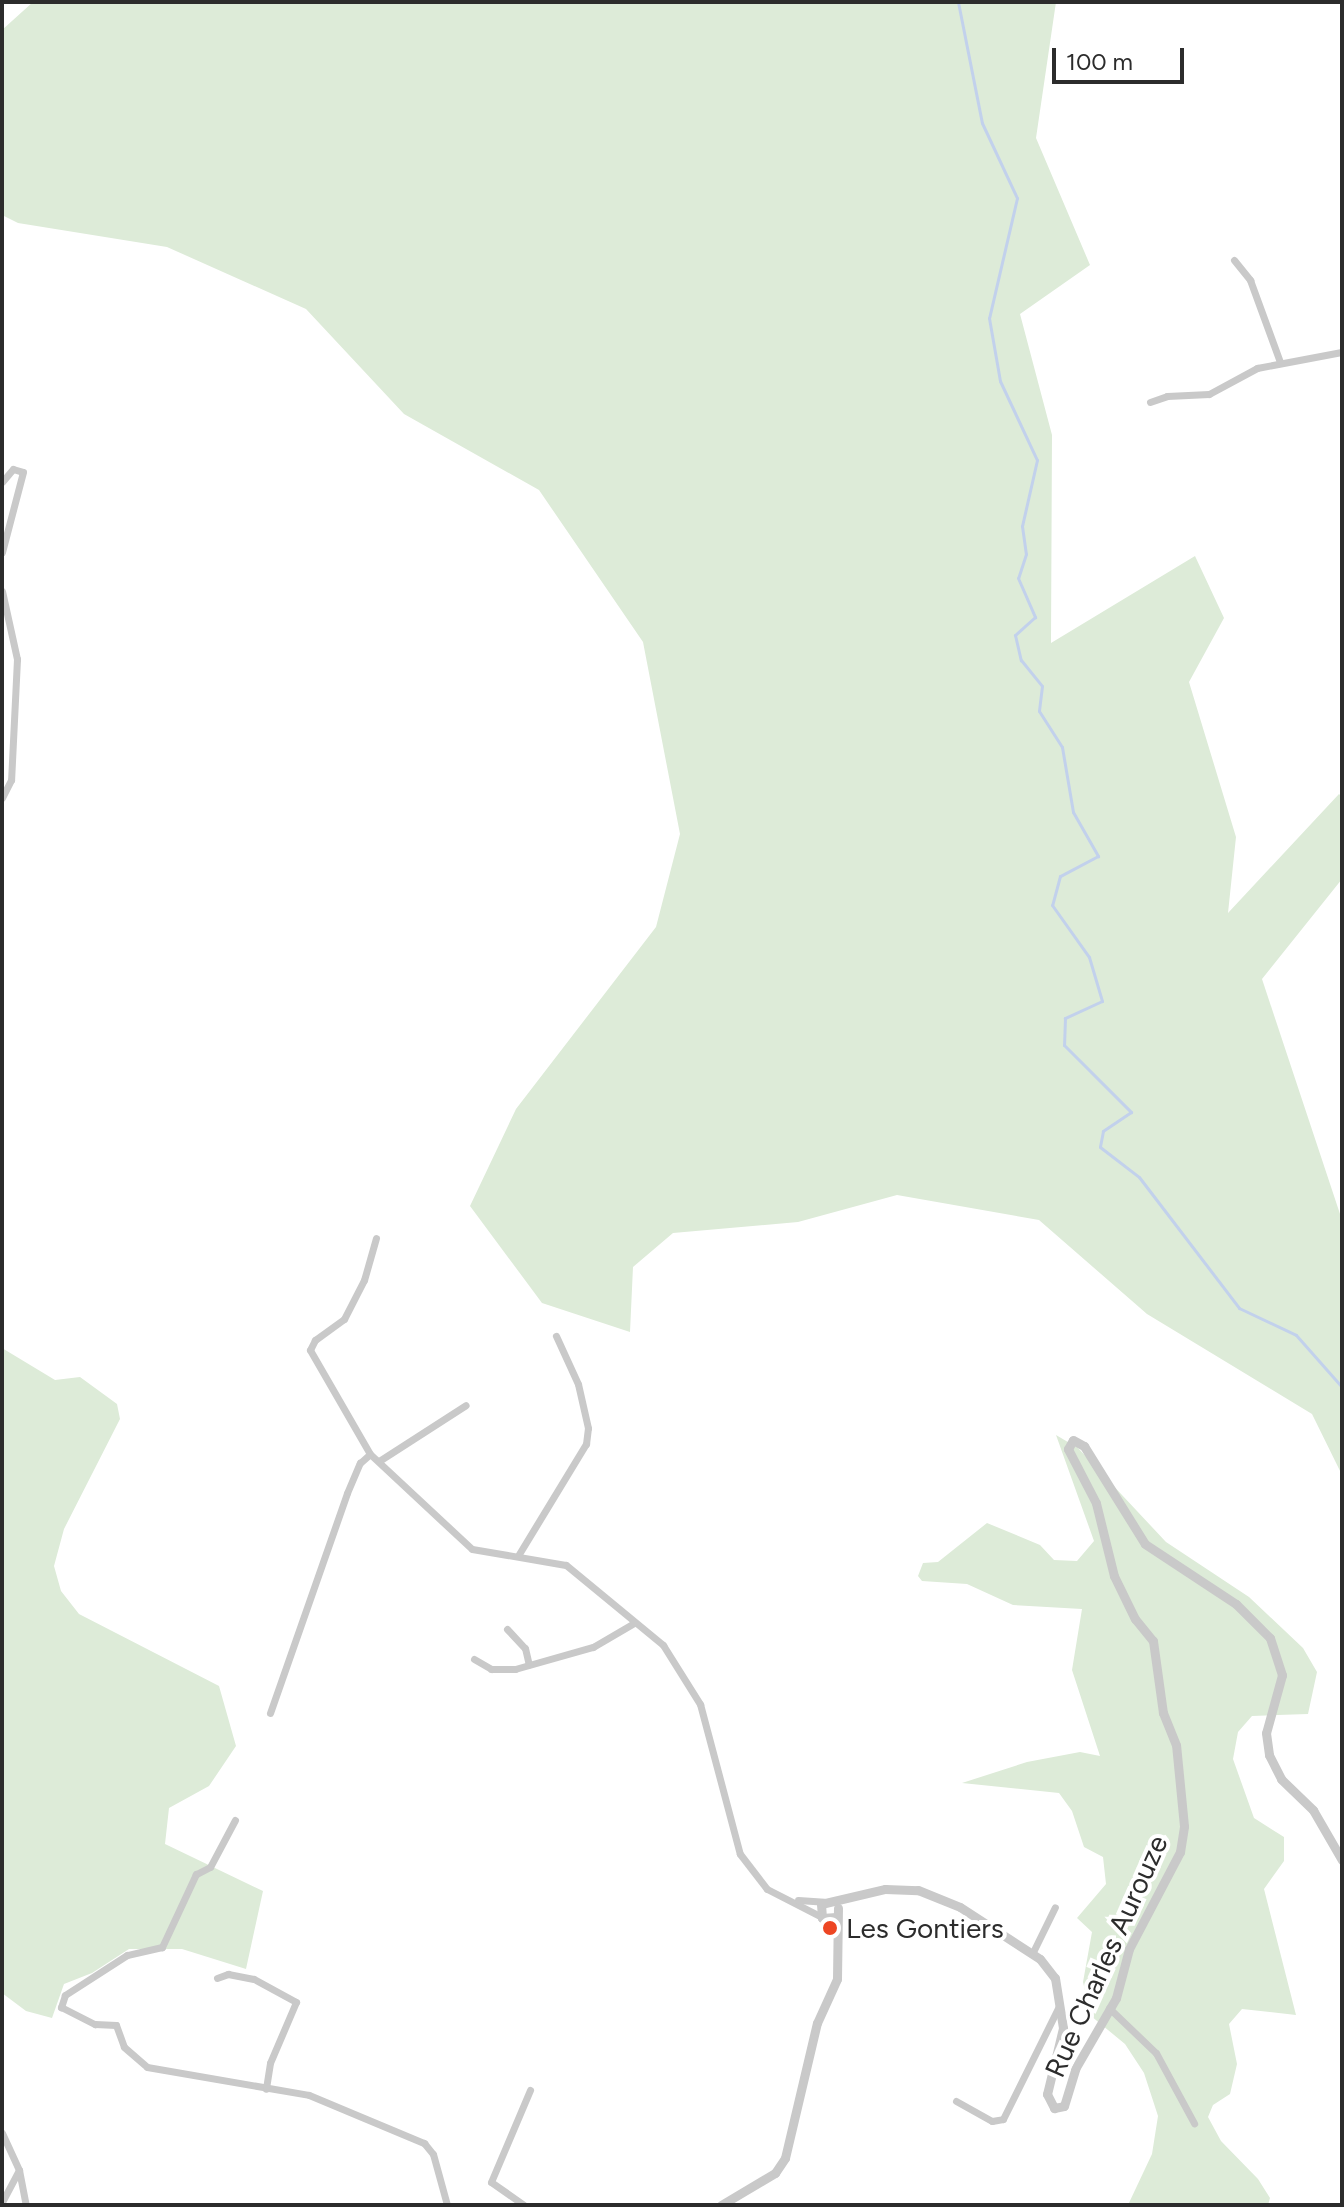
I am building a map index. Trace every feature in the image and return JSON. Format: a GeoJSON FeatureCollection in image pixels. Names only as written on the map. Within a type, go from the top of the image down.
{"type":"FeatureCollection","features":[{"type":"Feature","properties":{"kind":"street"},"geometry":{"type":"LineString","coordinates":[[1234,260],[1250,280],[1280,362]]}},
{"type":"Feature","properties":{"kind":"street"},"geometry":{"type":"LineString","coordinates":[[1150,402],[1167,396],[1209,394],[1257,368],[1342,352]]}},
{"type":"Feature","properties":{"kind":"street"},"geometry":{"type":"LineString","coordinates":[[2,482],[13,469],[23,472],[2,552]]}},
{"type":"Feature","properties":{"kind":"street"},"geometry":{"type":"LineString","coordinates":[[2,591],[17,659],[11,780],[2,798]]}},
{"type":"Feature","properties":{"kind":"street"},"geometry":{"type":"LineString","coordinates":[[376,1238],[364,1280],[344,1319],[310,1350],[335,1384],[370,1454],[472,1549],[519,1554],[566,1565],[672,1657],[700,1704],[740,1854],[767,1889],[821,1917],[838,1945]]}},
{"type":"Feature","properties":{"kind":"street"},"geometry":{"type":"LineString","coordinates":[[519,1554],[586,1444],[578,1384],[556,1336]]}},
{"type":"Feature","properties":{"kind":"street"},"geometry":{"type":"LineString","coordinates":[[379,1461],[466,1405]]}},
{"type":"Feature","properties":{"kind":"street","name":"Rue Charles Aurouze"},"geometry":{"type":"LineString","coordinates":[[833,1907],[859,1895],[903,1889],[926,1893],[960,1907],[1050,1968],[1063,2028],[1047,2094],[1058,2110],[1064,2106],[1075,2069],[1109,2008],[1129,1949],[1180,1852],[1184,1826],[1176,1745],[1163,1713],[1153,1641],[1135,1619],[1114,1576],[1100,1516],[1069,1442],[1078,1440],[1145,1544],[1236,1604],[1270,1638],[1282,1675],[1266,1733],[1269,1755],[1281,1779],[1313,1810],[1342,1860]]}},
{"type":"Feature","properties":{"kind":"street"},"geometry":{"type":"LineString","coordinates":[[270,1713],[347,1493],[360,1463],[370,1454]]}},
{"type":"Feature","properties":{"kind":"street"},"geometry":{"type":"LineString","coordinates":[[474,1659],[491,1669],[529,1665],[593,1647],[634,1623]]}},
{"type":"Feature","properties":{"kind":"street"},"geometry":{"type":"LineString","coordinates":[[507,1629],[525,1648],[529,1665]]}},
{"type":"Feature","properties":{"kind":"street"},"geometry":{"type":"LineString","coordinates":[[235,1820],[210,1867],[196,1874],[162,1947],[127,1955],[65,1995],[61,2007],[95,2024],[116,2025],[124,2047],[147,2067],[309,2095],[424,2143],[433,2154],[447,2205]]}},
{"type":"Feature","properties":{"kind":"street"},"geometry":{"type":"LineString","coordinates":[[792,1900],[833,1907]]}},
{"type":"Feature","properties":{"kind":"street"},"geometry":{"type":"LineString","coordinates":[[821,1917],[833,1907]]}},
{"type":"Feature","properties":{"kind":"street"},"geometry":{"type":"LineString","coordinates":[[821,1917],[833,1907]]}},
{"type":"Feature","properties":{"kind":"street"},"geometry":{"type":"LineString","coordinates":[[721,2205],[775,2173],[785,2158],[817,2023],[837,1979],[838,1945],[833,1907]]}},
{"type":"Feature","properties":{"kind":"street"},"geometry":{"type":"LineString","coordinates":[[1032,1954],[1055,1907]]}},
{"type":"Feature","properties":{"kind":"street"},"geometry":{"type":"LineString","coordinates":[[217,1978],[228,1974],[254,1979],[296,2002],[270,2063],[266,2089]]}},
{"type":"Feature","properties":{"kind":"street"},"geometry":{"type":"LineString","coordinates":[[956,2101],[992,2121],[1003,2119],[1060,2004]]}},
{"type":"Feature","properties":{"kind":"street"},"geometry":{"type":"LineString","coordinates":[[1109,2008],[1156,2053],[1194,2123]]}},
{"type":"Feature","properties":{"kind":"street"},"geometry":{"type":"LineString","coordinates":[[524,2205],[491,2182],[530,2090]]}},
{"type":"Feature","properties":{"kind":"street"},"geometry":{"type":"LineString","coordinates":[[2,2133],[19,2170],[26,2205]]}},
{"type":"Feature","properties":{"kind":"street"},"geometry":{"type":"LineString","coordinates":[[2,2202],[19,2170]]}},
{"type":"Feature","properties":{"kind":"green space"},"geometry":{"type":"Polygon","coordinates":[[[33,2],[1056,2],[1036,138],[1090,265],[1020,314],[1052,435],[1051,643],[1195,556],[1224,618],[1189,682],[1236,837],[1228,913],[1339,794],[1342,797],[1342,879],[1262,979],[1342,1220],[1342,1475],[1312,1414],[1147,1314],[1039,1220],[897,1195],[798,1222],[673,1233],[633,1267],[630,1332],[542,1303],[470,1206],[516,1109],[656,927],[680,834],[643,642],[539,490],[404,414],[306,309],[167,247],[18,223],[2,215],[2,30],[33,2]]]}},
{"type":"Feature","properties":{"kind":"green space"},"geometry":{"type":"Polygon","coordinates":[[[2,1348],[55,1380],[80,1377],[117,1404],[120,1419],[64,1529],[54,1566],[61,1591],[79,1614],[219,1686],[236,1746],[209,1786],[169,1808],[165,1844],[263,1891],[246,1969],[182,1949],[129,1949],[92,1973],[64,1984],[52,2018],[26,2011],[2,1993],[2,1348]]]}},
{"type":"Feature","properties":{"kind":"green space"},"geometry":{"type":"Polygon","coordinates":[[[1056,1435],[1078,1448],[1166,1542],[1249,1597],[1303,1648],[1317,1672],[1308,1714],[1252,1716],[1238,1732],[1233,1759],[1254,1818],[1284,1837],[1284,1861],[1264,1889],[1296,2015],[1242,2009],[1229,2024],[1237,2064],[1230,2094],[1213,2105],[1208,2117],[1221,2141],[1258,2179],[1270,2198],[1268,2205],[1128,2205],[1152,2154],[1158,2116],[1144,2073],[1125,2044],[1091,2016],[1083,1982],[1092,1932],[1077,1918],[1106,1884],[1103,1857],[1084,1847],[1072,1811],[1059,1793],[962,1783],[1027,1762],[1080,1752],[1100,1756],[1072,1670],[1082,1609],[1013,1605],[967,1584],[922,1581],[918,1576],[923,1563],[938,1562],[987,1523],[1040,1545],[1054,1560],[1077,1561],[1094,1541],[1056,1435]]]}},
{"type":"Feature","properties":{"kind":"waterway"},"geometry":{"type":"LineString","coordinates":[[958,2],[982,123],[1017,198],[989,318],[1000,381],[1037,460],[1022,526],[1026,554],[1018,578],[1035,617],[1015,635],[1021,660],[1042,686],[1039,711],[1062,747],[1073,812],[1098,856],[1060,876],[1052,905],[1089,957],[1102,1001],[1065,1018],[1064,1045],[1131,1112],[1103,1131],[1100,1147],[1139,1177],[1239,1308],[1296,1335],[1342,1387]]}},
{"type":"Feature","properties":{"kind":"place","name":"Les Gontiers"},"geometry":{"type":"Point","coordinates":[830,1928]}}]}
